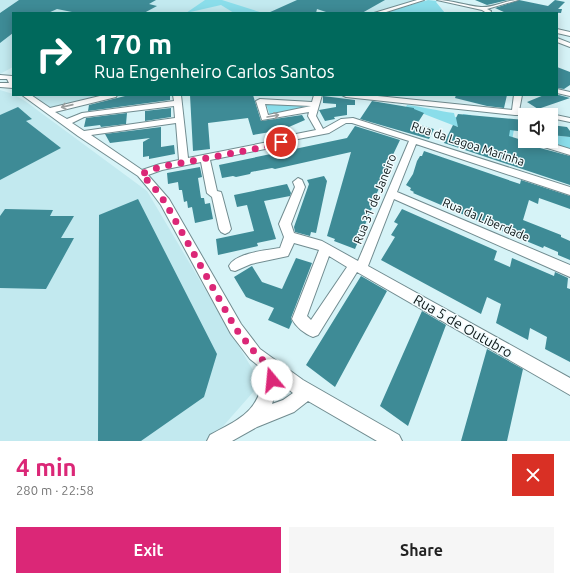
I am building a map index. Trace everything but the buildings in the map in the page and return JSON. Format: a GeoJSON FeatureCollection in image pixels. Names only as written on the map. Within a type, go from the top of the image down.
{"type":"FeatureCollection","features":[{"type":"Feature","properties":{"kind":"street"},"geometry":{"type":"LineString","coordinates":[[380,12],[422,0]]}},
{"type":"Feature","properties":{"kind":"street"},"geometry":{"type":"LineString","coordinates":[[439,0],[476,11],[489,12],[497,6]]}},
{"type":"Feature","properties":{"kind":"street"},"geometry":{"type":"LineString","coordinates":[[476,11],[516,0]]}},
{"type":"Feature","properties":{"kind":"street"},"geometry":{"type":"LineString","coordinates":[[558,31],[570,34]]}},
{"type":"Feature","properties":{"kind":"street"},"geometry":{"type":"LineString","coordinates":[[558,40],[570,45]]}},
{"type":"Feature","properties":{"kind":"street"},"geometry":{"type":"LineString","coordinates":[[0,77],[8,76],[12,78],[12,84],[0,85]]}},
{"type":"Feature","properties":{"kind":"street"},"geometry":{"type":"LineString","coordinates":[[558,91],[570,94]]}},
{"type":"Feature","properties":{"kind":"street"},"geometry":{"type":"LineString","coordinates":[[27,96],[141,174],[153,186],[165,202],[236,329],[256,354],[273,369],[308,392],[393,441]]}},
{"type":"Feature","properties":{"kind":"street"},"geometry":{"type":"LineString","coordinates":[[48,111],[110,96]]}},
{"type":"Feature","properties":{"kind":"street"},"geometry":{"type":"LineString","coordinates":[[141,174],[160,167],[270,146],[291,138],[321,132],[313,118],[314,107],[318,96]]}},
{"type":"Feature","properties":{"kind":"street"},"geometry":{"type":"LineString","coordinates":[[372,96],[443,101],[518,113]]}},
{"type":"Feature","properties":{"kind":"street"},"geometry":{"type":"LineString","coordinates":[[515,113],[518,96]]}},
{"type":"Feature","properties":{"kind":"street"},"geometry":{"type":"LineString","coordinates":[[66,123],[82,115],[178,99],[184,162]]}},
{"type":"Feature","properties":{"kind":"street"},"geometry":{"type":"LineString","coordinates":[[260,102],[314,107],[265,118],[260,102]]}},
{"type":"Feature","properties":{"kind":"street"},"geometry":{"type":"LineString","coordinates":[[558,117],[570,120]]}},
{"type":"Feature","properties":{"kind":"street"},"geometry":{"type":"LineString","coordinates":[[81,134],[180,120]]}},
{"type":"Feature","properties":{"kind":"street","name":"Rua da Lagoa Marinha"},"geometry":{"type":"LineString","coordinates":[[321,132],[344,121],[358,121],[570,191]]}},
{"type":"Feature","properties":{"kind":"street","name":"Rua 31 de Janeiro"},"geometry":{"type":"LineString","coordinates":[[358,267],[392,194],[414,139]]}},
{"type":"Feature","properties":{"kind":"street"},"geometry":{"type":"LineString","coordinates":[[557,148],[570,152]]}},
{"type":"Feature","properties":{"kind":"street"},"geometry":{"type":"LineString","coordinates":[[205,158],[212,193],[217,195],[224,229]]}},
{"type":"Feature","properties":{"kind":"street"},"geometry":{"type":"LineString","coordinates":[[235,266],[249,259],[284,252],[290,237],[285,224],[300,186],[298,182]]}},
{"type":"Feature","properties":{"kind":"street","name":"Rua da Liberdade"},"geometry":{"type":"LineString","coordinates":[[392,194],[570,271]]}},
{"type":"Feature","properties":{"kind":"street","name":"Rua 5 de Outubro"},"geometry":{"type":"LineString","coordinates":[[290,237],[322,246],[570,387]]}},
{"type":"Feature","properties":{"kind":"street"},"geometry":{"type":"LineString","coordinates":[[322,246],[299,319],[313,330],[358,267]]}},
{"type":"Feature","properties":{"kind":"street"},"geometry":{"type":"LineString","coordinates":[[251,421],[265,404],[270,391],[273,369]]}},
{"type":"Feature","properties":{"kind":"street"},"geometry":{"type":"LineString","coordinates":[[216,441],[251,421],[288,406],[308,392]]}},
{"type":"Feature","properties":{"kind":"shaded area"},"geometry":{"type":"Polygon","coordinates":[[[0,0],[425,0],[386,12],[12,12],[12,68],[0,74],[0,0]]]}},
{"type":"Feature","properties":{"kind":"shaded area"},"geometry":{"type":"Polygon","coordinates":[[[205,0],[222,0],[260,12],[232,12],[221,5],[187,12],[205,0]]]}},
{"type":"Feature","properties":{"kind":"shaded area"},"geometry":{"type":"Polygon","coordinates":[[[428,0],[437,1],[436,2],[444,12],[387,12],[428,0]]]}},
{"type":"Feature","properties":{"kind":"shaded area"},"geometry":{"type":"Polygon","coordinates":[[[0,90],[12,94],[12,96],[16,96],[25,101],[147,191],[257,377],[255,390],[210,441],[0,441],[0,90]]]}},
{"type":"Feature","properties":{"kind":"shaded area"},"geometry":{"type":"Polygon","coordinates":[[[33,96],[116,96],[55,112],[33,96]]]}},
{"type":"Feature","properties":{"kind":"shaded area"},"geometry":{"type":"Polygon","coordinates":[[[266,104],[302,106],[305,107],[270,115],[266,104]]]}},
{"type":"Feature","properties":{"kind":"shaded area"},"geometry":{"type":"Polygon","coordinates":[[[407,105],[454,113],[455,117],[463,118],[463,114],[471,115],[474,125],[514,129],[512,141],[455,126],[406,107],[407,105]]]}},
{"type":"Feature","properties":{"kind":"shaded area"},"geometry":{"type":"Polygon","coordinates":[[[558,136],[570,137],[570,149],[558,145],[558,136]]]}},
{"type":"Feature","properties":{"kind":"route"},"geometry":{"type":"LineString","coordinates":[[272,380],[273,369],[246,344],[196,259],[165,202],[160,194],[141,174],[160,167],[270,146],[281,142]]}}]}
